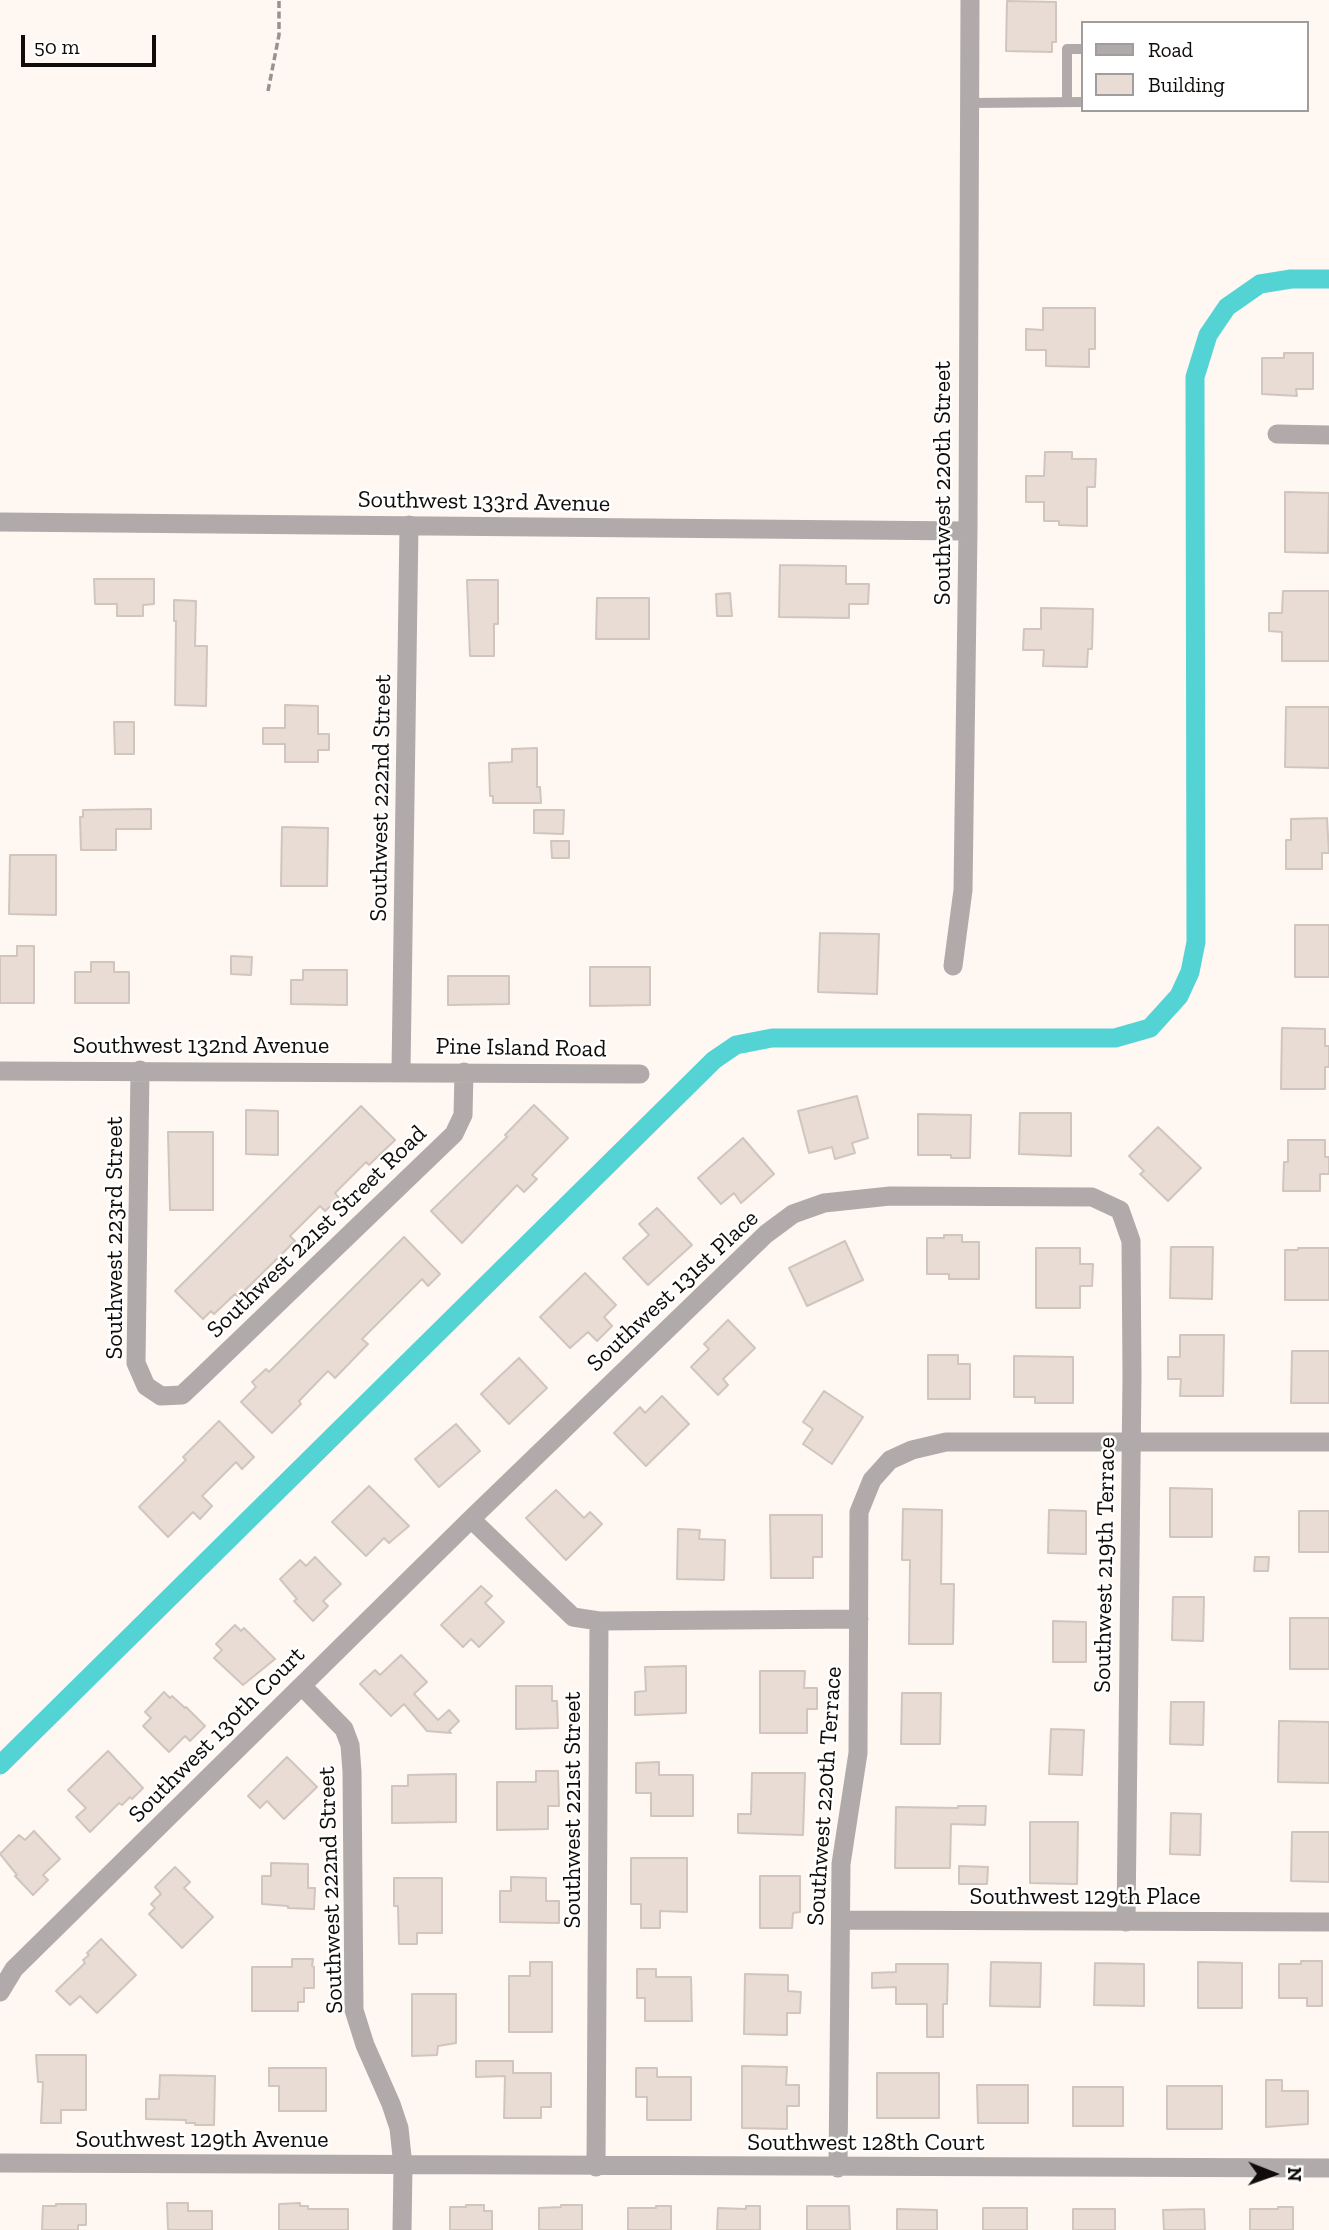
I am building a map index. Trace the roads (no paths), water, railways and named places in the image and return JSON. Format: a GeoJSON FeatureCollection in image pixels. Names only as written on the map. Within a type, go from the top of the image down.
{"type":"FeatureCollection","features":[{"type":"Feature","properties":{"kind":"street","name":"Southwest 220th Street"},"geometry":{"type":"LineString","coordinates":[[953,966],[963,890],[968,531],[970,0]]}},
{"type":"Feature","properties":{"kind":"street"},"geometry":{"type":"LineString","coordinates":[[1277,434],[1329,435]]}},
{"type":"Feature","properties":{"kind":"street","name":"Southwest 133rd Avenue"},"geometry":{"type":"LineString","coordinates":[[0,522],[968,531]]}},
{"type":"Feature","properties":{"kind":"street","name":"Southwest 222nd Street"},"geometry":{"type":"LineString","coordinates":[[401,1071],[409,525]]}},
{"type":"Feature","properties":{"kind":"street","name":"Southwest 223rd Street"},"geometry":{"type":"LineString","coordinates":[[140,1070],[136,1363],[146,1386],[161,1396]]}},
{"type":"Feature","properties":{"kind":"street","name":"Southwest 132nd Avenue"},"geometry":{"type":"LineString","coordinates":[[0,1071],[401,1071]]}},
{"type":"Feature","properties":{"kind":"street","name":"Pine Island Road"},"geometry":{"type":"LineString","coordinates":[[401,1071],[640,1074]]}},
{"type":"Feature","properties":{"kind":"street","name":"Southwest 221st Street Road"},"geometry":{"type":"LineString","coordinates":[[161,1396],[181,1395],[198,1380],[454,1134],[463,1115],[464,1072]]}},
{"type":"Feature","properties":{"kind":"street","name":"Southwest 131st Place"},"geometry":{"type":"LineString","coordinates":[[471,1519],[766,1234],[793,1214],[824,1203],[890,1196],[1093,1197],[1120,1210]]}},
{"type":"Feature","properties":{"kind":"street","name":"Southwest 219th Terrace"},"geometry":{"type":"LineString","coordinates":[[1120,1210],[1131,1241],[1126,1923]]}},
{"type":"Feature","properties":{"kind":"street"},"geometry":{"type":"LineString","coordinates":[[1131,1441],[1329,1442]]}},
{"type":"Feature","properties":{"kind":"street","name":"Southwest 220th Terrace"},"geometry":{"type":"LineString","coordinates":[[838,2168],[841,1864],[858,1753],[859,1512],[872,1479],[890,1460],[912,1450],[946,1442],[1131,1441]]}},
{"type":"Feature","properties":{"kind":"street"},"geometry":{"type":"LineString","coordinates":[[471,1519],[573,1617],[599,1620],[859,1619]]}},
{"type":"Feature","properties":{"kind":"street","name":"Southwest 130th Court"},"geometry":{"type":"LineString","coordinates":[[0,1990],[14,1969],[471,1519]]}},
{"type":"Feature","properties":{"kind":"street","name":"Southwest 221st Street"},"geometry":{"type":"LineString","coordinates":[[596,2167],[599,1620]]}},
{"type":"Feature","properties":{"kind":"street","name":"Southwest 222nd Street"},"geometry":{"type":"LineString","coordinates":[[302,1686],[344,1729],[350,1745],[354,2010],[365,2045],[399,2128],[403,2166],[402,2230]]}},
{"type":"Feature","properties":{"kind":"street","name":"Southwest 129th Place"},"geometry":{"type":"LineString","coordinates":[[841,1920],[1329,1922]]}},
{"type":"Feature","properties":{"kind":"street","name":"Southwest 129th Avenue"},"geometry":{"type":"LineString","coordinates":[[0,2163],[403,2166]]}},
{"type":"Feature","properties":{"kind":"street","name":"Southwest 128th Court"},"geometry":{"type":"LineString","coordinates":[[403,2166],[1329,2168]]}},
{"type":"Feature","properties":{"kind":"lane"},"geometry":{"type":"LineString","coordinates":[[1067,102],[1067,49],[1080,49]]}},
{"type":"Feature","properties":{"kind":"lane"},"geometry":{"type":"LineString","coordinates":[[970,103],[1080,102]]}},
{"type":"Feature","properties":{"kind":"waterway"},"geometry":{"type":"LineString","coordinates":[[0,1765],[714,1060],[736,1045],[772,1038],[1115,1038],[1150,1028],[1179,996],[1190,972],[1196,942],[1195,377],[1208,335],[1227,307],[1260,284],[1291,279],[1329,279]]}}]}
